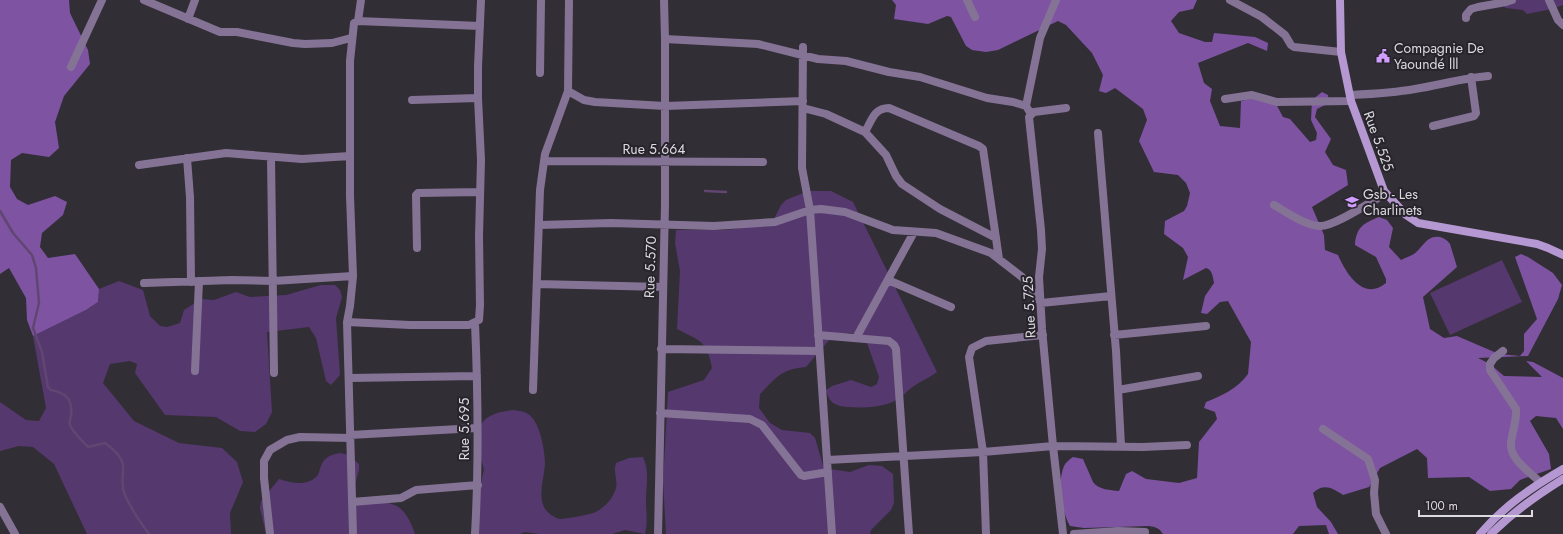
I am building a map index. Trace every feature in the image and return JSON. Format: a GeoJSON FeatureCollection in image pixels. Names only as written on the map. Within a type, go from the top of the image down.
{"type":"FeatureCollection","features":[{"type":"Feature","properties":{"kind":"street"},"geometry":{"type":"LineString","coordinates":[[71,67],[102,0]]}},
{"type":"Feature","properties":{"kind":"street"},"geometry":{"type":"LineString","coordinates":[[144,0],[220,32],[237,32],[293,43],[320,44],[351,38]]}},
{"type":"Feature","properties":{"kind":"street"},"geometry":{"type":"LineString","coordinates":[[188,19],[195,0]]}},
{"type":"Feature","properties":{"kind":"street"},"geometry":{"type":"LineString","coordinates":[[358,21],[361,0]]}},
{"type":"Feature","properties":{"kind":"street","name":"Rue 5.695"},"geometry":{"type":"LineString","coordinates":[[475,534],[478,486],[475,323],[479,320],[480,305],[479,236],[482,160],[478,98],[481,0]]}},
{"type":"Feature","properties":{"kind":"street"},"geometry":{"type":"LineString","coordinates":[[540,74],[541,0]]}},
{"type":"Feature","properties":{"kind":"street"},"geometry":{"type":"LineString","coordinates":[[534,390],[540,190],[545,154],[568,91],[569,0]]}},
{"type":"Feature","properties":{"kind":"street","name":"Rue 5.570"},"geometry":{"type":"LineString","coordinates":[[658,534],[665,162],[664,0]]}},
{"type":"Feature","properties":{"kind":"street"},"geometry":{"type":"LineString","coordinates":[[967,0],[975,17]]}},
{"type":"Feature","properties":{"kind":"street"},"geometry":{"type":"LineString","coordinates":[[1056,0],[1040,38],[1026,106],[1030,114],[1034,112],[1066,108]]}},
{"type":"Feature","properties":{"kind":"street"},"geometry":{"type":"LineString","coordinates":[[1230,0],[1262,17],[1285,35],[1294,47],[1341,52]]}},
{"type":"Feature","properties":{"kind":"street","name":"Rue 5.525"},"geometry":{"type":"LineString","coordinates":[[1340,0],[1341,52],[1350,98],[1385,194],[1406,216],[1418,223],[1537,244],[1563,255]]}},
{"type":"Feature","properties":{"kind":"street"},"geometry":{"type":"LineString","coordinates":[[1466,18],[1466,15],[1471,9],[1512,0]]}},
{"type":"Feature","properties":{"kind":"street"},"geometry":{"type":"LineString","coordinates":[[1549,0],[1558,20],[1563,25]]}},
{"type":"Feature","properties":{"kind":"street"},"geometry":{"type":"LineString","coordinates":[[353,534],[347,322],[353,276],[350,156],[350,62],[351,38],[354,23],[358,21],[480,26]]}},
{"type":"Feature","properties":{"kind":"street"},"geometry":{"type":"LineString","coordinates":[[665,38],[758,44],[803,51],[818,58],[846,61],[889,72],[920,77],[987,98],[1013,102],[1026,106]]}},
{"type":"Feature","properties":{"kind":"street"},"geometry":{"type":"LineString","coordinates":[[803,51],[802,168],[810,210],[832,534]]}},
{"type":"Feature","properties":{"kind":"street"},"geometry":{"type":"LineString","coordinates":[[1225,99],[1252,95],[1277,102],[1350,98],[1414,89],[1471,77],[1488,76]]}},
{"type":"Feature","properties":{"kind":"street"},"geometry":{"type":"LineString","coordinates":[[1433,126],[1474,116],[1476,113],[1471,77]]}},
{"type":"Feature","properties":{"kind":"street"},"geometry":{"type":"LineString","coordinates":[[568,91],[584,100],[595,102],[665,106],[803,104],[865,132],[886,155],[896,176],[902,184],[940,209],[996,238]]}},
{"type":"Feature","properties":{"kind":"street"},"geometry":{"type":"LineString","coordinates":[[412,100],[478,98]]}},
{"type":"Feature","properties":{"kind":"street"},"geometry":{"type":"LineString","coordinates":[[865,132],[878,110],[882,108],[890,108],[983,149],[1000,259]]}},
{"type":"Feature","properties":{"kind":"street","name":"Rue 5.725"},"geometry":{"type":"LineString","coordinates":[[1030,114],[1029,117],[1041,243],[1039,277],[1043,335],[1063,534]]}},
{"type":"Feature","properties":{"kind":"street"},"geometry":{"type":"LineString","coordinates":[[1098,133],[1121,446]]}},
{"type":"Feature","properties":{"kind":"street"},"geometry":{"type":"LineString","coordinates":[[139,165],[226,153],[271,158],[302,159],[350,156]]}},
{"type":"Feature","properties":{"kind":"street"},"geometry":{"type":"LineString","coordinates":[[187,158],[195,281],[195,371]]}},
{"type":"Feature","properties":{"kind":"street"},"geometry":{"type":"LineString","coordinates":[[271,158],[274,373]]}},
{"type":"Feature","properties":{"kind":"street","name":"Rue 5.664"},"geometry":{"type":"LineString","coordinates":[[544,161],[764,162]]}},
{"type":"Feature","properties":{"kind":"street"},"geometry":{"type":"LineString","coordinates":[[417,248],[416,195],[418,193],[480,192]]}},
{"type":"Feature","properties":{"kind":"street"},"geometry":{"type":"LineString","coordinates":[[1274,204],[1295,218],[1319,226],[1328,225],[1337,221],[1385,194]]}},
{"type":"Feature","properties":{"kind":"street"},"geometry":{"type":"LineString","coordinates":[[538,225],[611,223],[714,226],[775,222],[810,210],[820,209],[845,212],[894,230],[936,233],[991,253],[1022,277],[1041,303],[1111,296]]}},
{"type":"Feature","properties":{"kind":"street"},"geometry":{"type":"LineString","coordinates":[[856,338],[914,232]]}},
{"type":"Feature","properties":{"kind":"street"},"geometry":{"type":"LineString","coordinates":[[144,283],[232,280],[273,281],[353,276]]}},
{"type":"Feature","properties":{"kind":"street"},"geometry":{"type":"LineString","coordinates":[[1022,277],[1039,277]]}},
{"type":"Feature","properties":{"kind":"street"},"geometry":{"type":"LineString","coordinates":[[888,280],[951,307]]}},
{"type":"Feature","properties":{"kind":"street"},"geometry":{"type":"LineString","coordinates":[[537,284],[663,287]]}},
{"type":"Feature","properties":{"kind":"street"},"geometry":{"type":"LineString","coordinates":[[347,322],[410,325],[469,325],[475,323]]}},
{"type":"Feature","properties":{"kind":"street"},"geometry":{"type":"LineString","coordinates":[[1114,335],[1206,326]]}},
{"type":"Feature","properties":{"kind":"street"},"geometry":{"type":"LineString","coordinates":[[818,335],[889,341],[896,349],[909,534]]}},
{"type":"Feature","properties":{"kind":"street"},"geometry":{"type":"LineString","coordinates":[[986,534],[983,452],[970,357],[972,348],[986,341],[1043,335]]}},
{"type":"Feature","properties":{"kind":"street"},"geometry":{"type":"LineString","coordinates":[[661,349],[819,351]]}},
{"type":"Feature","properties":{"kind":"street"},"geometry":{"type":"LineString","coordinates":[[1503,351],[1494,358],[1490,364],[1490,370],[1516,409],[1517,417],[1511,444],[1511,451],[1515,458],[1540,482]]}},
{"type":"Feature","properties":{"kind":"street"},"geometry":{"type":"LineString","coordinates":[[349,378],[477,376]]}},
{"type":"Feature","properties":{"kind":"street"},"geometry":{"type":"LineString","coordinates":[[1118,390],[1198,376]]}},
{"type":"Feature","properties":{"kind":"street"},"geometry":{"type":"LineString","coordinates":[[660,413],[750,418],[762,425],[801,475],[804,476],[828,472]]}},
{"type":"Feature","properties":{"kind":"street"},"geometry":{"type":"LineString","coordinates":[[270,534],[264,478],[264,461],[270,450],[287,440],[300,437],[350,436],[477,428]]}},
{"type":"Feature","properties":{"kind":"street"},"geometry":{"type":"LineString","coordinates":[[1324,429],[1368,459],[1375,480],[1374,494],[1376,514],[1386,534]]}},
{"type":"Feature","properties":{"kind":"street"},"geometry":{"type":"LineString","coordinates":[[827,460],[904,457],[1053,446],[1187,445]]}},
{"type":"Feature","properties":{"kind":"street"},"geometry":{"type":"LineString","coordinates":[[1480,534],[1503,510],[1540,482],[1563,469]]}},
{"type":"Feature","properties":{"kind":"street"},"geometry":{"type":"LineString","coordinates":[[1491,534],[1507,518],[1563,480]]}},
{"type":"Feature","properties":{"kind":"street"},"geometry":{"type":"LineString","coordinates":[[352,502],[401,498],[416,490],[478,486]]}},
{"type":"Feature","properties":{"kind":"street"},"geometry":{"type":"LineString","coordinates":[[0,507],[15,534]]}},
{"type":"Feature","properties":{"kind":"street"},"geometry":{"type":"LineString","coordinates":[[1074,534],[1118,531],[1145,532]]}},
{"type":"Feature","properties":{"kind":"shaded area"},"geometry":{"type":"Polygon","coordinates":[[[0,0],[69,0],[70,13],[88,50],[90,64],[64,96],[55,122],[59,148],[49,157],[22,153],[11,160],[10,187],[17,199],[28,205],[55,196],[67,202],[63,215],[42,233],[40,247],[48,258],[75,254],[99,289],[98,302],[86,310],[33,336],[27,320],[26,298],[9,268],[0,274],[0,0]]]}},
{"type":"Feature","properties":{"kind":"shaded area"},"geometry":{"type":"Polygon","coordinates":[[[892,0],[1197,0],[1193,9],[1179,12],[1171,21],[1179,33],[1205,42],[1212,42],[1214,33],[1255,37],[1268,43],[1267,51],[1248,43],[1198,63],[1204,83],[1212,89],[1210,101],[1220,126],[1240,128],[1241,101],[1255,98],[1276,104],[1283,117],[1290,119],[1310,142],[1316,140],[1317,133],[1311,120],[1312,100],[1322,92],[1328,95],[1329,103],[1317,109],[1315,117],[1331,139],[1325,152],[1333,165],[1346,170],[1348,185],[1312,207],[1324,235],[1325,250],[1338,255],[1346,270],[1356,283],[1370,289],[1378,288],[1386,283],[1386,279],[1376,257],[1355,245],[1359,230],[1369,221],[1379,217],[1387,220],[1393,228],[1389,247],[1401,260],[1416,253],[1424,243],[1431,238],[1443,238],[1450,244],[1457,267],[1423,297],[1430,329],[1444,338],[1457,336],[1499,354],[1520,356],[1524,351],[1524,334],[1537,319],[1515,257],[1521,254],[1528,257],[1553,273],[1562,285],[1558,299],[1528,356],[1478,358],[1490,364],[1504,376],[1542,377],[1526,361],[1533,362],[1563,378],[1563,429],[1556,418],[1536,416],[1530,421],[1549,454],[1551,469],[1520,480],[1511,489],[1490,491],[1469,477],[1428,478],[1427,458],[1417,449],[1380,468],[1369,487],[1343,495],[1335,490],[1324,487],[1313,493],[1317,507],[1331,522],[1338,534],[1329,534],[1326,525],[1299,526],[1293,534],[1163,534],[1157,528],[1149,526],[1084,528],[1070,526],[1064,512],[1060,488],[1064,466],[1073,457],[1083,459],[1095,485],[1108,490],[1119,491],[1126,474],[1132,471],[1146,479],[1179,483],[1197,478],[1199,442],[1217,419],[1215,412],[1204,408],[1206,402],[1234,388],[1248,374],[1251,342],[1228,301],[1220,302],[1207,314],[1201,313],[1205,296],[1214,283],[1212,274],[1210,270],[1206,268],[1183,280],[1188,257],[1183,248],[1164,234],[1165,221],[1184,211],[1187,206],[1190,193],[1186,183],[1178,175],[1154,172],[1139,141],[1147,120],[1143,109],[1115,88],[1106,93],[1099,91],[1103,75],[1092,53],[1066,25],[1058,21],[998,50],[986,52],[972,50],[966,46],[951,17],[947,16],[928,24],[894,19],[896,5],[892,0]]]}},
{"type":"Feature","properties":{"kind":"shaded area"},"geometry":{"type":"Polygon","coordinates":[[[1492,0],[1563,0],[1563,5],[1552,9],[1527,14],[1523,10],[1506,8],[1492,0]]]}},
{"type":"Feature","properties":{"kind":"shaded area"},"geometry":{"type":"Polygon","coordinates":[[[808,191],[831,191],[853,202],[937,372],[914,386],[895,401],[889,403],[862,407],[843,407],[836,405],[829,398],[826,390],[832,386],[851,380],[871,387],[877,384],[879,377],[867,343],[856,334],[849,333],[830,339],[806,367],[785,372],[775,379],[760,394],[759,408],[770,423],[782,430],[810,433],[815,438],[823,465],[829,469],[850,472],[869,465],[882,466],[893,474],[894,503],[891,510],[871,530],[870,534],[666,534],[663,482],[668,392],[704,380],[712,368],[708,352],[701,342],[677,329],[680,271],[675,243],[676,230],[725,230],[765,225],[774,219],[781,205],[786,200],[808,191]]]}},
{"type":"Feature","properties":{"kind":"shaded area"},"geometry":{"type":"Polygon","coordinates":[[[1502,260],[1522,302],[1450,335],[1430,293],[1502,260]]]}},
{"type":"Feature","properties":{"kind":"shaded area"},"geometry":{"type":"Polygon","coordinates":[[[119,281],[143,290],[150,316],[160,326],[167,327],[180,323],[184,310],[201,299],[214,300],[236,292],[250,297],[286,295],[321,285],[335,285],[340,290],[342,297],[336,318],[340,375],[331,385],[326,381],[316,338],[309,327],[267,332],[272,412],[266,424],[255,432],[240,431],[216,417],[165,415],[135,373],[137,364],[130,361],[110,364],[103,383],[134,421],[179,443],[222,448],[237,462],[243,482],[230,513],[231,534],[87,534],[54,464],[33,447],[19,446],[0,451],[0,402],[26,420],[39,421],[46,408],[33,336],[86,310],[98,302],[99,289],[119,281]]]}},
{"type":"Feature","properties":{"kind":"shaded area"},"geometry":{"type":"Polygon","coordinates":[[[514,410],[528,414],[539,429],[545,458],[541,491],[542,502],[546,511],[560,519],[586,515],[596,512],[602,508],[612,498],[615,490],[616,463],[629,458],[643,457],[647,473],[647,521],[645,534],[625,530],[612,534],[539,534],[525,532],[520,534],[474,534],[473,514],[484,470],[477,448],[478,430],[481,424],[490,416],[501,412],[514,410]]]}},
{"type":"Feature","properties":{"kind":"shaded area"},"geometry":{"type":"Polygon","coordinates":[[[341,453],[348,455],[359,464],[355,484],[354,501],[393,504],[405,513],[415,534],[266,534],[260,508],[261,501],[279,479],[294,483],[304,483],[314,479],[318,475],[322,463],[326,458],[341,453]]]}},
{"type":"Feature","properties":{"kind":"waterway"},"geometry":{"type":"LineString","coordinates":[[705,191],[726,192]]}},
{"type":"Feature","properties":{"kind":"waterway"},"geometry":{"type":"LineString","coordinates":[[0,211],[13,233],[32,255],[36,268],[39,303],[33,328],[42,352],[48,387],[51,390],[61,393],[70,401],[71,428],[88,447],[105,443],[118,455],[123,464],[122,483],[125,495],[149,534]]}},
{"type":"Feature","properties":{"kind":"place","name":"Compagnie De Yaoundé lll"},"geometry":{"type":"Point","coordinates":[1383,56]}},
{"type":"Feature","properties":{"kind":"place","name":"Gsb - Les Charlinets"},"geometry":{"type":"Point","coordinates":[1352,202]}}]}
